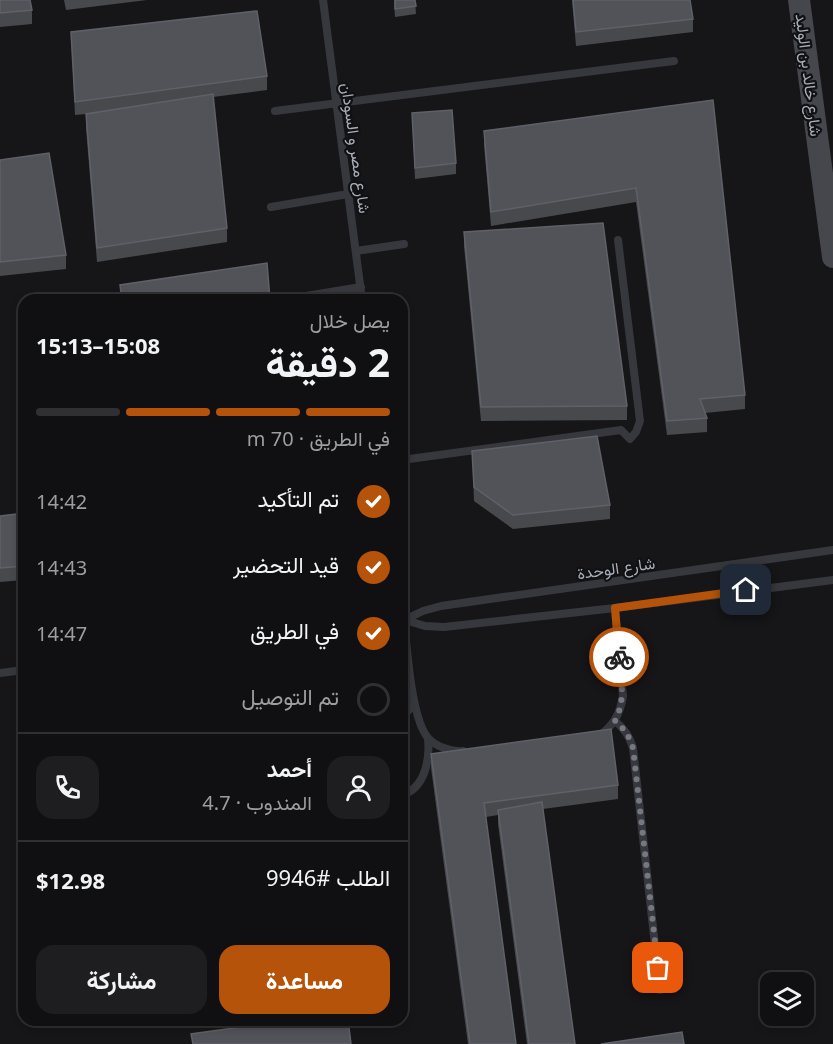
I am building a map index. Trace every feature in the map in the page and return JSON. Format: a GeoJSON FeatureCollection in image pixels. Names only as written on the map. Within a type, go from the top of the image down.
{"type":"FeatureCollection","features":[{"type":"Feature","properties":{"kind":"main road","name":"شارع خالد بن الوليد"},"geometry":{"type":"LineString","coordinates":[[799,0],[833,257]]}},
{"type":"Feature","properties":{"kind":"lane","name":"شارع مصر و السودان"},"geometry":{"type":"LineString","coordinates":[[323,0],[362,294]]}},
{"type":"Feature","properties":{"kind":"lane"},"geometry":{"type":"LineString","coordinates":[[275,111],[674,61]]}},
{"type":"Feature","properties":{"kind":"lane"},"geometry":{"type":"LineString","coordinates":[[271,207],[348,194]]}},
{"type":"Feature","properties":{"kind":"lane"},"geometry":{"type":"LineString","coordinates":[[408,459],[621,430],[630,439],[636,432],[640,421],[618,240]]}},
{"type":"Feature","properties":{"kind":"lane"},"geometry":{"type":"LineString","coordinates":[[356,251],[404,244]]}},
{"type":"Feature","properties":{"kind":"lane"},"geometry":{"type":"LineString","coordinates":[[318,294],[361,287]]}},
{"type":"Feature","properties":{"kind":"lane","name":"شارع الوحدة"},"geometry":{"type":"LineString","coordinates":[[408,619],[423,611],[441,606],[833,550]]}},
{"type":"Feature","properties":{"kind":"lane"},"geometry":{"type":"LineString","coordinates":[[408,622],[444,627],[833,580]]}},
{"type":"Feature","properties":{"kind":"lane"},"geometry":{"type":"LineString","coordinates":[[585,739],[597,738],[615,721],[621,710],[623,696],[615,608]]}},
{"type":"Feature","properties":{"kind":"lane"},"geometry":{"type":"LineString","coordinates":[[408,654],[414,704],[420,724],[428,739],[429,758],[423,777],[408,793]]}},
{"type":"Feature","properties":{"kind":"lane"},"geometry":{"type":"LineString","coordinates":[[0,673],[18,671]]}},
{"type":"Feature","properties":{"kind":"lane"},"geometry":{"type":"LineString","coordinates":[[408,711],[414,704]]}},
{"type":"Feature","properties":{"kind":"lane"},"geometry":{"type":"LineString","coordinates":[[615,721],[624,728],[633,748],[660,990]]}},
{"type":"Feature","properties":{"kind":"lane"},"geometry":{"type":"LineString","coordinates":[[428,739],[442,748],[459,752],[470,751]]}},
{"type":"Feature","properties":{"kind":"building"},"geometry":{"type":"Polygon","coordinates":[[[0,0],[30,0],[32,10],[0,13],[0,0]]]}},
{"type":"Feature","properties":{"kind":"building"},"geometry":{"type":"Polygon","coordinates":[[[395,0],[415,0],[416,6],[395,9],[395,0]]]}},
{"type":"Feature","properties":{"kind":"building"},"geometry":{"type":"Polygon","coordinates":[[[573,0],[690,0],[693,19],[576,32],[573,0]]]}},
{"type":"Feature","properties":{"kind":"building"},"geometry":{"type":"Polygon","coordinates":[[[257,11],[267,76],[75,102],[71,32],[257,11]]]}},
{"type":"Feature","properties":{"kind":"building"},"geometry":{"type":"Polygon","coordinates":[[[213,94],[227,228],[97,248],[86,114],[213,94]]]}},
{"type":"Feature","properties":{"kind":"building"},"geometry":{"type":"Polygon","coordinates":[[[713,100],[745,395],[700,399],[707,418],[667,421],[636,188],[491,212],[484,131],[713,100]]]}},
{"type":"Feature","properties":{"kind":"building"},"geometry":{"type":"Polygon","coordinates":[[[452,110],[456,163],[415,168],[412,113],[452,110]]]}},
{"type":"Feature","properties":{"kind":"building"},"geometry":{"type":"Polygon","coordinates":[[[49,153],[66,255],[0,262],[0,160],[49,153]]]}},
{"type":"Feature","properties":{"kind":"building"},"geometry":{"type":"Polygon","coordinates":[[[603,223],[627,406],[481,407],[464,232],[603,223]]]}},
{"type":"Feature","properties":{"kind":"building"},"geometry":{"type":"Polygon","coordinates":[[[267,263],[270,294],[121,294],[120,285],[267,263]]]}},
{"type":"Feature","properties":{"kind":"building"},"geometry":{"type":"Polygon","coordinates":[[[597,436],[610,505],[513,515],[474,487],[472,451],[597,436]]]}},
{"type":"Feature","properties":{"kind":"building"},"geometry":{"type":"Polygon","coordinates":[[[18,514],[18,566],[0,568],[0,516],[18,514]]]}},
{"type":"Feature","properties":{"kind":"building"},"geometry":{"type":"Polygon","coordinates":[[[611,729],[618,785],[484,803],[516,1044],[470,1044],[431,754],[611,729]]]}},
{"type":"Feature","properties":{"kind":"building"},"geometry":{"type":"Polygon","coordinates":[[[542,802],[575,1044],[529,1044],[498,810],[542,802]]]}},
{"type":"Feature","properties":{"kind":"building"},"geometry":{"type":"Polygon","coordinates":[[[248,1026],[349,1026],[351,1044],[193,1044],[191,1034],[248,1026]]]}},
{"type":"Feature","properties":{"kind":"building"},"geometry":{"type":"Polygon","coordinates":[[[682,1032],[684,1044],[601,1044],[682,1032]]]}},
{"type":"Feature","properties":{"kind":"way so far"},"geometry":{"type":"LineString","coordinates":[[619,657],[623,696],[621,710],[615,721],[630,737],[633,748],[658,968]]}},
{"type":"Feature","properties":{"kind":"route"},"geometry":{"type":"LineString","coordinates":[[619,657],[615,608],[746,590]]}}]}
